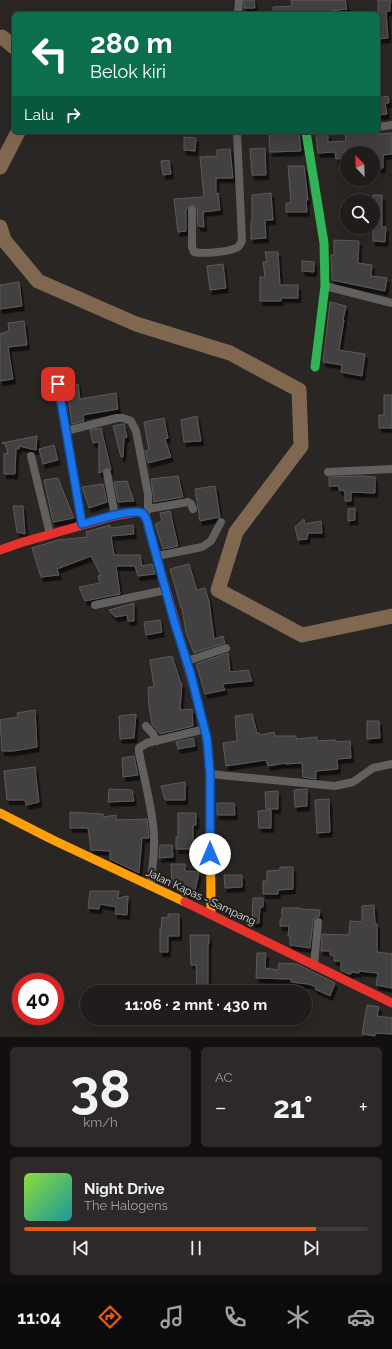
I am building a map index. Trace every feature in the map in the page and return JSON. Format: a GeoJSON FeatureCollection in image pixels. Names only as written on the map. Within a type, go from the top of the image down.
{"type":"FeatureCollection","features":[{"type":"Feature","properties":{"kind":"street"},"geometry":{"type":"LineString","coordinates":[[238,12],[239,0]]}},
{"type":"Feature","properties":{"kind":"street"},"geometry":{"type":"LineString","coordinates":[[380,127],[392,125]]}},
{"type":"Feature","properties":{"kind":"street"},"geometry":{"type":"LineString","coordinates":[[192,210],[192,247],[194,252],[200,254],[235,249],[240,246],[242,241],[237,134]]}},
{"type":"Feature","properties":{"kind":"street"},"geometry":{"type":"LineString","coordinates":[[306,134],[324,243],[324,286],[315,367]]}},
{"type":"Feature","properties":{"kind":"street"},"geometry":{"type":"LineString","coordinates":[[324,286],[392,303]]}},
{"type":"Feature","properties":{"kind":"street"},"geometry":{"type":"LineString","coordinates":[[58,384],[82,524]]}},
{"type":"Feature","properties":{"kind":"street"},"geometry":{"type":"LineString","coordinates":[[66,431],[117,418],[131,421],[136,431],[145,473],[149,502],[146,512],[205,729],[210,774],[211,914]]}},
{"type":"Feature","properties":{"kind":"street"},"geometry":{"type":"LineString","coordinates":[[31,456],[50,534]]}},
{"type":"Feature","properties":{"kind":"street"},"geometry":{"type":"LineString","coordinates":[[328,472],[392,469]]}},
{"type":"Feature","properties":{"kind":"street"},"geometry":{"type":"LineString","coordinates":[[107,474],[115,516]]}},
{"type":"Feature","properties":{"kind":"street"},"geometry":{"type":"LineString","coordinates":[[0,550],[82,524],[115,516],[137,512],[142,513],[188,502],[191,504],[193,509]]}},
{"type":"Feature","properties":{"kind":"street"},"geometry":{"type":"LineString","coordinates":[[157,556],[202,547],[211,540],[221,522]]}},
{"type":"Feature","properties":{"kind":"street"},"geometry":{"type":"LineString","coordinates":[[94,605],[166,590]]}},
{"type":"Feature","properties":{"kind":"street"},"geometry":{"type":"LineString","coordinates":[[187,661],[226,648]]}},
{"type":"Feature","properties":{"kind":"street"},"geometry":{"type":"LineString","coordinates":[[146,726],[157,741]]}},
{"type":"Feature","properties":{"kind":"street"},"geometry":{"type":"LineString","coordinates":[[150,886],[154,852],[154,836],[139,748],[157,741],[205,729]]}},
{"type":"Feature","properties":{"kind":"street"},"geometry":{"type":"LineString","coordinates":[[210,774],[335,786],[353,782],[373,768],[392,764]]}},
{"type":"Feature","properties":{"kind":"street","name":"Jalan Kapas - Sampang"},"geometry":{"type":"LineString","coordinates":[[0,813],[392,1003]]}},
{"type":"Feature","properties":{"kind":"street"},"geometry":{"type":"LineString","coordinates":[[314,965],[318,922]]}},
{"type":"Feature","properties":{"kind":"building"},"geometry":{"type":"Polygon","coordinates":[[[244,0],[254,0],[255,8],[244,8],[244,0]]]}},
{"type":"Feature","properties":{"kind":"building"},"geometry":{"type":"Polygon","coordinates":[[[291,0],[345,0],[347,9],[331,12],[273,12],[273,7],[292,6],[291,0]]]}},
{"type":"Feature","properties":{"kind":"building"},"geometry":{"type":"Polygon","coordinates":[[[378,0],[390,0],[390,11],[386,11],[388,38],[380,39],[380,12],[378,12],[378,0]]]}},
{"type":"Feature","properties":{"kind":"building"},"geometry":{"type":"Polygon","coordinates":[[[388,96],[389,103],[385,103],[387,114],[380,115],[380,98],[388,96]]]}},
{"type":"Feature","properties":{"kind":"building"},"geometry":{"type":"Polygon","coordinates":[[[392,133],[392,154],[383,155],[383,168],[380,168],[380,146],[340,146],[340,159],[336,159],[335,152],[318,153],[316,134],[328,134],[328,142],[346,141],[345,134],[392,133]]]}},
{"type":"Feature","properties":{"kind":"building"},"geometry":{"type":"Polygon","coordinates":[[[299,134],[301,151],[270,152],[269,135],[299,134]]]}},
{"type":"Feature","properties":{"kind":"building"},"geometry":{"type":"Polygon","coordinates":[[[184,137],[196,138],[195,151],[184,150],[184,137]]]}},
{"type":"Feature","properties":{"kind":"building"},"geometry":{"type":"Polygon","coordinates":[[[265,148],[266,175],[252,175],[250,149],[265,148]]]}},
{"type":"Feature","properties":{"kind":"building"},"geometry":{"type":"Polygon","coordinates":[[[230,149],[233,178],[216,178],[216,194],[218,193],[220,210],[203,212],[204,227],[198,226],[197,208],[194,205],[190,205],[186,210],[186,231],[178,232],[174,199],[204,197],[200,157],[217,156],[217,150],[230,149]]]}},
{"type":"Feature","properties":{"kind":"building"},"geometry":{"type":"Polygon","coordinates":[[[169,160],[171,174],[163,175],[161,161],[169,160]]]}},
{"type":"Feature","properties":{"kind":"building"},"geometry":{"type":"Polygon","coordinates":[[[288,166],[304,166],[308,200],[306,200],[307,212],[286,212],[286,203],[291,203],[288,166]]]}},
{"type":"Feature","properties":{"kind":"building"},"geometry":{"type":"Polygon","coordinates":[[[271,193],[273,220],[265,220],[266,238],[251,239],[252,195],[271,193]]]}},
{"type":"Feature","properties":{"kind":"building"},"geometry":{"type":"Polygon","coordinates":[[[380,195],[382,195],[382,227],[386,227],[385,242],[373,241],[373,234],[380,234],[380,195]]]}},
{"type":"Feature","properties":{"kind":"building"},"geometry":{"type":"Polygon","coordinates":[[[334,240],[359,241],[358,263],[372,265],[371,276],[387,278],[385,291],[332,280],[331,255],[334,255],[334,240]]]}},
{"type":"Feature","properties":{"kind":"building"},"geometry":{"type":"Polygon","coordinates":[[[265,252],[278,252],[280,285],[298,285],[298,298],[281,298],[281,301],[260,301],[260,277],[265,277],[263,262],[267,262],[265,252]]]}},
{"type":"Feature","properties":{"kind":"building"},"geometry":{"type":"Polygon","coordinates":[[[302,261],[314,262],[314,272],[302,271],[302,261]]]}},
{"type":"Feature","properties":{"kind":"building"},"geometry":{"type":"Polygon","coordinates":[[[223,264],[226,288],[210,290],[207,266],[223,264]]]}},
{"type":"Feature","properties":{"kind":"building"},"geometry":{"type":"Polygon","coordinates":[[[19,282],[22,306],[0,309],[0,285],[19,282]]]}},
{"type":"Feature","properties":{"kind":"building"},"geometry":{"type":"Polygon","coordinates":[[[330,302],[346,306],[339,350],[365,354],[362,376],[341,372],[342,365],[323,362],[330,302]]]}},
{"type":"Feature","properties":{"kind":"building"},"geometry":{"type":"Polygon","coordinates":[[[24,321],[27,345],[8,347],[13,379],[0,381],[0,334],[9,331],[8,323],[24,321]]]}},
{"type":"Feature","properties":{"kind":"building"},"geometry":{"type":"Polygon","coordinates":[[[78,384],[80,399],[116,393],[118,409],[83,415],[84,421],[72,424],[66,386],[78,384]]]}},
{"type":"Feature","properties":{"kind":"building"},"geometry":{"type":"Polygon","coordinates":[[[384,395],[392,395],[392,428],[379,428],[379,415],[384,415],[384,395]]]}},
{"type":"Feature","properties":{"kind":"building"},"geometry":{"type":"Polygon","coordinates":[[[197,416],[201,441],[184,442],[181,420],[197,416]]]}},
{"type":"Feature","properties":{"kind":"building"},"geometry":{"type":"Polygon","coordinates":[[[164,418],[168,438],[165,439],[171,457],[148,463],[145,451],[149,450],[144,422],[164,418]]]}},
{"type":"Feature","properties":{"kind":"building"},"geometry":{"type":"Polygon","coordinates":[[[124,424],[127,437],[124,438],[123,457],[121,457],[113,426],[124,424]]]}},
{"type":"Feature","properties":{"kind":"building"},"geometry":{"type":"Polygon","coordinates":[[[101,428],[111,470],[106,468],[99,473],[99,442],[93,443],[90,430],[101,428]]]}},
{"type":"Feature","properties":{"kind":"building"},"geometry":{"type":"Polygon","coordinates":[[[37,436],[36,450],[19,446],[19,449],[16,449],[15,474],[4,474],[4,454],[8,453],[5,444],[2,443],[37,436]]]}},
{"type":"Feature","properties":{"kind":"building"},"geometry":{"type":"Polygon","coordinates":[[[54,445],[58,460],[43,464],[39,449],[54,445]]]}},
{"type":"Feature","properties":{"kind":"building"},"geometry":{"type":"Polygon","coordinates":[[[178,476],[183,497],[154,502],[151,479],[178,476]]]}},
{"type":"Feature","properties":{"kind":"building"},"geometry":{"type":"Polygon","coordinates":[[[329,477],[375,477],[375,493],[351,492],[351,501],[345,501],[345,491],[339,490],[339,486],[329,486],[329,477]]]}},
{"type":"Feature","properties":{"kind":"building"},"geometry":{"type":"Polygon","coordinates":[[[58,478],[74,518],[53,522],[44,480],[58,478]]]}},
{"type":"Feature","properties":{"kind":"building"},"geometry":{"type":"Polygon","coordinates":[[[127,481],[134,501],[118,502],[114,482],[127,481]]]}},
{"type":"Feature","properties":{"kind":"building"},"geometry":{"type":"Polygon","coordinates":[[[103,484],[107,502],[89,508],[82,487],[103,484]]]}},
{"type":"Feature","properties":{"kind":"building"},"geometry":{"type":"Polygon","coordinates":[[[215,486],[220,517],[200,521],[195,489],[215,486]]]}},
{"type":"Feature","properties":{"kind":"building"},"geometry":{"type":"Polygon","coordinates":[[[13,506],[23,506],[25,534],[17,532],[13,506]]]}},
{"type":"Feature","properties":{"kind":"building"},"geometry":{"type":"Polygon","coordinates":[[[355,508],[355,520],[348,521],[348,509],[355,508]]]}},
{"type":"Feature","properties":{"kind":"building"},"geometry":{"type":"Polygon","coordinates":[[[170,511],[178,546],[163,549],[155,524],[162,521],[160,513],[170,511]]]}},
{"type":"Feature","properties":{"kind":"building"},"geometry":{"type":"Polygon","coordinates":[[[304,519],[305,524],[321,521],[322,533],[308,533],[307,539],[298,540],[295,527],[304,519]]]}},
{"type":"Feature","properties":{"kind":"building"},"geometry":{"type":"Polygon","coordinates":[[[110,525],[110,528],[133,525],[134,534],[111,536],[114,555],[140,555],[142,566],[152,564],[155,574],[138,576],[135,566],[116,566],[120,594],[85,601],[79,587],[100,583],[98,576],[101,575],[91,556],[57,569],[59,575],[41,577],[32,548],[58,540],[87,537],[86,532],[110,525]]]}},
{"type":"Feature","properties":{"kind":"building"},"geometry":{"type":"Polygon","coordinates":[[[189,564],[197,590],[205,588],[209,601],[214,639],[223,636],[225,643],[194,653],[186,633],[182,608],[170,569],[189,564]]]}},
{"type":"Feature","properties":{"kind":"building"},"geometry":{"type":"Polygon","coordinates":[[[134,603],[134,621],[128,621],[127,615],[115,617],[109,610],[134,603]]]}},
{"type":"Feature","properties":{"kind":"building"},"geometry":{"type":"Polygon","coordinates":[[[160,620],[162,632],[146,635],[144,622],[160,620]]]}},
{"type":"Feature","properties":{"kind":"building"},"geometry":{"type":"Polygon","coordinates":[[[228,653],[230,672],[248,670],[252,681],[222,684],[225,690],[205,694],[196,664],[228,653]]]}},
{"type":"Feature","properties":{"kind":"building"},"geometry":{"type":"Polygon","coordinates":[[[172,656],[182,683],[180,710],[192,709],[193,726],[160,734],[152,724],[149,707],[148,687],[154,687],[150,660],[172,656]]]}},
{"type":"Feature","properties":{"kind":"building"},"geometry":{"type":"Polygon","coordinates":[[[35,710],[37,747],[13,751],[2,751],[0,720],[18,717],[17,713],[35,710]]]}},
{"type":"Feature","properties":{"kind":"building"},"geometry":{"type":"Polygon","coordinates":[[[136,714],[134,738],[120,739],[119,716],[136,714]]]}},
{"type":"Feature","properties":{"kind":"building"},"geometry":{"type":"Polygon","coordinates":[[[252,714],[257,733],[260,735],[274,732],[275,736],[296,736],[296,739],[317,737],[317,741],[350,741],[351,758],[337,759],[338,769],[316,771],[316,779],[303,777],[302,763],[285,763],[268,766],[266,760],[226,766],[223,743],[237,741],[235,716],[252,714]]]}},
{"type":"Feature","properties":{"kind":"building"},"geometry":{"type":"Polygon","coordinates":[[[367,721],[379,721],[380,738],[367,739],[367,721]]]}},
{"type":"Feature","properties":{"kind":"building"},"geometry":{"type":"Polygon","coordinates":[[[193,738],[195,746],[178,749],[176,742],[193,738]]]}},
{"type":"Feature","properties":{"kind":"building"},"geometry":{"type":"Polygon","coordinates":[[[134,756],[138,775],[123,777],[122,758],[134,756]]]}},
{"type":"Feature","properties":{"kind":"building"},"geometry":{"type":"Polygon","coordinates":[[[35,767],[39,802],[26,805],[25,800],[7,800],[4,771],[35,767]]]}},
{"type":"Feature","properties":{"kind":"building"},"geometry":{"type":"Polygon","coordinates":[[[185,782],[185,800],[165,800],[161,786],[185,782]]]}},
{"type":"Feature","properties":{"kind":"building"},"geometry":{"type":"Polygon","coordinates":[[[109,789],[132,790],[134,801],[108,802],[109,789]]]}},
{"type":"Feature","properties":{"kind":"building"},"geometry":{"type":"Polygon","coordinates":[[[307,789],[307,806],[295,807],[294,790],[307,789]]]}},
{"type":"Feature","properties":{"kind":"building"},"geometry":{"type":"Polygon","coordinates":[[[278,791],[278,809],[266,809],[265,792],[278,791]]]}},
{"type":"Feature","properties":{"kind":"building"},"geometry":{"type":"Polygon","coordinates":[[[329,799],[330,832],[317,833],[315,800],[329,799]]]}},
{"type":"Feature","properties":{"kind":"building"},"geometry":{"type":"Polygon","coordinates":[[[217,803],[234,803],[235,815],[217,815],[217,803]]]}},
{"type":"Feature","properties":{"kind":"building"},"geometry":{"type":"Polygon","coordinates":[[[271,810],[271,828],[259,828],[258,811],[271,810]]]}},
{"type":"Feature","properties":{"kind":"building"},"geometry":{"type":"Polygon","coordinates":[[[70,812],[103,814],[103,817],[116,815],[116,820],[147,819],[149,838],[142,838],[139,873],[110,859],[110,851],[91,850],[88,828],[70,828],[70,812]]]}},
{"type":"Feature","properties":{"kind":"building"},"geometry":{"type":"Polygon","coordinates":[[[178,813],[196,813],[196,825],[193,825],[193,849],[176,849],[176,837],[178,837],[178,813]]]}},
{"type":"Feature","properties":{"kind":"building"},"geometry":{"type":"Polygon","coordinates":[[[160,845],[172,845],[173,857],[159,858],[160,845]]]}},
{"type":"Feature","properties":{"kind":"building"},"geometry":{"type":"Polygon","coordinates":[[[171,864],[185,864],[185,871],[199,872],[194,896],[184,893],[184,886],[172,885],[171,864]]]}},
{"type":"Feature","properties":{"kind":"building"},"geometry":{"type":"Polygon","coordinates":[[[280,867],[293,867],[293,889],[278,890],[278,894],[263,894],[263,881],[267,881],[267,871],[280,870],[280,867]]]}},
{"type":"Feature","properties":{"kind":"building"},"geometry":{"type":"Polygon","coordinates":[[[224,875],[242,875],[242,887],[225,888],[224,875]]]}},
{"type":"Feature","properties":{"kind":"building"},"geometry":{"type":"Polygon","coordinates":[[[90,891],[119,891],[118,898],[128,896],[127,915],[115,914],[116,907],[100,904],[99,909],[88,908],[90,891]]]}},
{"type":"Feature","properties":{"kind":"building"},"geometry":{"type":"Polygon","coordinates":[[[253,898],[263,898],[263,907],[260,907],[259,923],[252,923],[253,898]]]}},
{"type":"Feature","properties":{"kind":"building"},"geometry":{"type":"Polygon","coordinates":[[[374,905],[375,924],[377,924],[377,952],[392,954],[392,988],[376,985],[378,973],[359,971],[359,973],[351,972],[351,974],[348,974],[341,970],[341,961],[334,961],[334,956],[330,955],[330,951],[321,951],[322,934],[349,935],[350,921],[362,922],[362,906],[374,905]]]}},
{"type":"Feature","properties":{"kind":"building"},"geometry":{"type":"Polygon","coordinates":[[[282,908],[320,910],[319,917],[315,917],[313,921],[310,948],[290,945],[290,936],[288,936],[289,926],[280,926],[280,919],[282,919],[282,908]]]}},
{"type":"Feature","properties":{"kind":"building"},"geometry":{"type":"Polygon","coordinates":[[[168,914],[179,914],[179,936],[168,936],[168,952],[160,952],[160,929],[162,917],[168,918],[168,914]]]}},
{"type":"Feature","properties":{"kind":"building"},"geometry":{"type":"Polygon","coordinates":[[[190,935],[209,935],[208,985],[197,985],[196,965],[191,965],[190,935]]]}},
{"type":"Feature","properties":{"kind":"building"},"geometry":{"type":"Polygon","coordinates":[[[257,953],[266,953],[265,968],[278,970],[279,963],[297,964],[335,983],[330,996],[315,989],[316,987],[312,985],[291,982],[291,979],[256,978],[257,953]]]}},
{"type":"Feature","properties":{"kind":"building"},"geometry":{"type":"Polygon","coordinates":[[[367,1005],[379,1007],[377,1016],[392,1018],[392,1034],[375,1033],[375,1036],[362,1034],[367,1005]]]}},
{"type":"Feature","properties":{"kind":"waterway"},"geometry":{"type":"LineString","coordinates":[[0,38],[2,37],[12,45]]}},
{"type":"Feature","properties":{"kind":"waterway"},"geometry":{"type":"LineString","coordinates":[[0,167],[17,134]]}},
{"type":"Feature","properties":{"kind":"waterway"},"geometry":{"type":"LineString","coordinates":[[0,227],[4,240],[38,281],[136,324],[230,353],[299,390],[301,446],[236,532],[218,590],[302,635],[392,616]]}},
{"type":"Feature","properties":{"kind":"traffic: fast"},"geometry":{"type":"LineString","coordinates":[[306,134],[324,243],[325,286],[315,367]]}},
{"type":"Feature","properties":{"kind":"traffic: slow"},"geometry":{"type":"LineString","coordinates":[[195,692],[207,739],[210,774],[211,914]]}},
{"type":"Feature","properties":{"kind":"traffic: slow"},"geometry":{"type":"LineString","coordinates":[[0,813],[53,840],[185,902]]}},
{"type":"Feature","properties":{"kind":"traffic: jam"},"geometry":{"type":"LineString","coordinates":[[0,550],[115,516],[137,512],[145,515],[195,692]]}},
{"type":"Feature","properties":{"kind":"traffic: jam"},"geometry":{"type":"LineString","coordinates":[[185,902],[392,1003]]}},
{"type":"Feature","properties":{"kind":"route"},"geometry":{"type":"LineString","coordinates":[[58,384],[82,524],[137,512],[145,515],[147,521],[174,621],[191,675],[207,739],[210,774],[210,854]]}}]}
